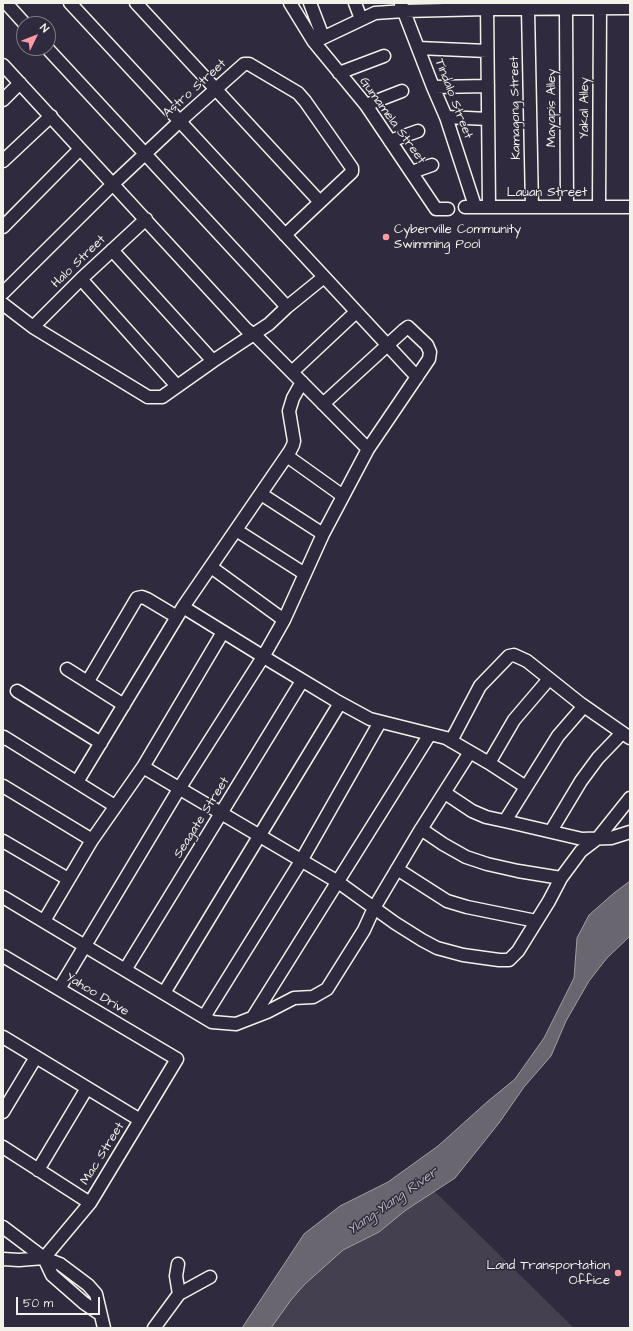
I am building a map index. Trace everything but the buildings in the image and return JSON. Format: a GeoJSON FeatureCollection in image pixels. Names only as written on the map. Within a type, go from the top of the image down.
{"type":"FeatureCollection","features":[{"type":"Feature","properties":{"kind":"street"},"geometry":{"type":"LineString","coordinates":[[6,3],[18,16]]}},
{"type":"Feature","properties":{"kind":"street"},"geometry":{"type":"LineString","coordinates":[[70,3],[417,377]]}},
{"type":"Feature","properties":{"kind":"street"},"geometry":{"type":"LineString","coordinates":[[136,3],[320,202]]}},
{"type":"Feature","properties":{"kind":"street"},"geometry":{"type":"LineString","coordinates":[[290,3],[318,39]]}},
{"type":"Feature","properties":{"kind":"street"},"geometry":{"type":"LineString","coordinates":[[310,3],[318,39]]}},
{"type":"Feature","properties":{"kind":"street"},"geometry":{"type":"LineString","coordinates":[[355,3],[361,19]]}},
{"type":"Feature","properties":{"kind":"street"},"geometry":{"type":"LineString","coordinates":[[318,39],[375,13],[402,7],[487,6],[528,9],[630,8]]}},
{"type":"Feature","properties":{"kind":"street"},"geometry":{"type":"LineString","coordinates":[[487,6],[489,207]]}},
{"type":"Feature","properties":{"kind":"street","name":"Tindalo Street"},"geometry":{"type":"LineString","coordinates":[[402,7],[433,88],[446,117],[470,206]]}},
{"type":"Feature","properties":{"kind":"street","name":"Yakal Alley"},"geometry":{"type":"LineString","coordinates":[[599,207],[600,8]]}},
{"type":"Feature","properties":{"kind":"street","name":"Kamagong Street"},"geometry":{"type":"LineString","coordinates":[[528,9],[532,207]]}},
{"type":"Feature","properties":{"kind":"street","name":"Mayapis Alley"},"geometry":{"type":"LineString","coordinates":[[566,9],[566,207]]}},
{"type":"Feature","properties":{"kind":"street","name":"Gumamela Street"},"geometry":{"type":"LineString","coordinates":[[318,39],[339,73],[366,105],[436,209],[448,208]]}},
{"type":"Feature","properties":{"kind":"street"},"geometry":{"type":"LineString","coordinates":[[418,48],[487,51]]}},
{"type":"Feature","properties":{"kind":"street"},"geometry":{"type":"LineString","coordinates":[[54,56],[287,307]]}},
{"type":"Feature","properties":{"kind":"street"},"geometry":{"type":"LineString","coordinates":[[339,73],[384,56]]}},
{"type":"Feature","properties":{"kind":"street","name":"Astro Street"},"geometry":{"type":"LineString","coordinates":[[3,294],[113,184],[244,64],[249,64],[298,94],[305,100],[352,168],[352,172],[285,235]]}},
{"type":"Feature","properties":{"kind":"street"},"geometry":{"type":"LineString","coordinates":[[3,65],[252,334],[258,338],[368,449]]}},
{"type":"Feature","properties":{"kind":"street"},"geometry":{"type":"LineString","coordinates":[[3,100],[20,83]]}},
{"type":"Feature","properties":{"kind":"street"},"geometry":{"type":"LineString","coordinates":[[433,88],[488,86]]}},
{"type":"Feature","properties":{"kind":"street"},"geometry":{"type":"LineString","coordinates":[[366,105],[402,91]]}},
{"type":"Feature","properties":{"kind":"street"},"geometry":{"type":"LineString","coordinates":[[3,161],[51,116]]}},
{"type":"Feature","properties":{"kind":"street"},"geometry":{"type":"LineString","coordinates":[[446,117],[488,118]]}},
{"type":"Feature","properties":{"kind":"street"},"geometry":{"type":"LineString","coordinates":[[390,141],[418,131]]}},
{"type":"Feature","properties":{"kind":"street"},"geometry":{"type":"LineString","coordinates":[[3,227],[80,148]]}},
{"type":"Feature","properties":{"kind":"street"},"geometry":{"type":"LineString","coordinates":[[412,172],[432,165]]}},
{"type":"Feature","properties":{"kind":"street","name":"Lauan Street"},"geometry":{"type":"LineString","coordinates":[[470,206],[630,208]]}},
{"type":"Feature","properties":{"kind":"street","name":"Halo Street"},"geometry":{"type":"LineString","coordinates":[[34,327],[81,279],[146,219]]}},
{"type":"Feature","properties":{"kind":"street"},"geometry":{"type":"LineString","coordinates":[[112,250],[213,361]]}},
{"type":"Feature","properties":{"kind":"street"},"geometry":{"type":"LineString","coordinates":[[3,304],[34,327],[148,397],[162,397],[252,334],[269,324],[287,307],[324,277]]}},
{"type":"Feature","properties":{"kind":"street"},"geometry":{"type":"LineString","coordinates":[[81,279],[177,386]]}},
{"type":"Feature","properties":{"kind":"street"},"geometry":{"type":"LineString","coordinates":[[292,372],[356,312]]}},
{"type":"Feature","properties":{"kind":"street"},"geometry":{"type":"LineString","coordinates":[[59,989],[84,945],[179,789],[263,657],[284,620],[323,534],[368,449],[429,359],[430,352],[427,345],[408,327],[324,404]]}},
{"type":"Feature","properties":{"kind":"street"},"geometry":{"type":"LineString","coordinates":[[77,782],[177,617],[287,456],[294,441],[289,411],[293,398],[302,382]]}},
{"type":"Feature","properties":{"kind":"street"},"geometry":{"type":"LineString","coordinates":[[287,456],[343,496]]}},
{"type":"Feature","properties":{"kind":"street"},"geometry":{"type":"LineString","coordinates":[[260,494],[323,534]]}},
{"type":"Feature","properties":{"kind":"street"},"geometry":{"type":"LineString","coordinates":[[236,530],[305,574]]}},
{"type":"Feature","properties":{"kind":"street"},"geometry":{"type":"LineString","coordinates":[[211,567],[284,620]]}},
{"type":"Feature","properties":{"kind":"street"},"geometry":{"type":"LineString","coordinates":[[88,681],[137,598],[142,597],[147,599],[177,617]]}},
{"type":"Feature","properties":{"kind":"street"},"geometry":{"type":"LineString","coordinates":[[184,607],[302,681],[370,720],[430,734],[451,741],[526,787]]}},
{"type":"Feature","properties":{"kind":"street"},"geometry":{"type":"LineString","coordinates":[[44,921],[92,840],[143,767],[222,632]]}},
{"type":"Feature","properties":{"kind":"street"},"geometry":{"type":"LineString","coordinates":[[451,741],[480,686],[509,656],[514,655],[527,661],[584,706],[626,736],[598,758],[581,780],[551,831]]}},
{"type":"Feature","properties":{"kind":"street"},"geometry":{"type":"LineString","coordinates":[[67,669],[124,705]]}},
{"type":"Feature","properties":{"kind":"street"},"geometry":{"type":"LineString","coordinates":[[489,763],[514,720],[549,679]]}},
{"type":"Feature","properties":{"kind":"street","name":"Seagate Street"},"geometry":{"type":"LineString","coordinates":[[125,970],[302,681]]}},
{"type":"Feature","properties":{"kind":"street"},"geometry":{"type":"LineString","coordinates":[[17,691],[101,743]]}},
{"type":"Feature","properties":{"kind":"street"},"geometry":{"type":"LineString","coordinates":[[164,993],[340,703]]}},
{"type":"Feature","properties":{"kind":"street"},"geometry":{"type":"LineString","coordinates":[[505,821],[558,736],[584,706]]}},
{"type":"Feature","properties":{"kind":"street"},"geometry":{"type":"LineString","coordinates":[[204,1017],[301,861],[380,722]]}},
{"type":"Feature","properties":{"kind":"street"},"geometry":{"type":"LineString","coordinates":[[253,1017],[430,734]]}},
{"type":"Feature","properties":{"kind":"street"},"geometry":{"type":"LineString","coordinates":[[3,739],[4,737],[115,806]]}},
{"type":"Feature","properties":{"kind":"street"},"geometry":{"type":"LineString","coordinates":[[3,897],[212,1022],[236,1024],[267,1012],[294,998],[313,997],[327,989],[364,930],[374,908],[421,829],[470,752]]}},
{"type":"Feature","properties":{"kind":"street"},"geometry":{"type":"LineString","coordinates":[[143,767],[338,882],[422,940],[437,948],[463,955],[499,960],[509,960],[518,951],[549,901],[561,878],[581,852],[598,838],[630,798]]}},
{"type":"Feature","properties":{"kind":"street"},"geometry":{"type":"LineString","coordinates":[[3,786],[92,840]]}},
{"type":"Feature","properties":{"kind":"street"},"geometry":{"type":"LineString","coordinates":[[445,793],[472,811],[486,818],[582,839],[611,838],[630,832]]}},
{"type":"Feature","properties":{"kind":"street"},"geometry":{"type":"LineString","coordinates":[[421,829],[466,857],[487,864],[518,871],[561,878]]}},
{"type":"Feature","properties":{"kind":"street"},"geometry":{"type":"LineString","coordinates":[[3,841],[68,879]]}},
{"type":"Feature","properties":{"kind":"street"},"geometry":{"type":"LineString","coordinates":[[397,869],[447,901],[467,907],[536,921]]}},
{"type":"Feature","properties":{"kind":"street","name":"Yahoo Drive"},"geometry":{"type":"LineString","coordinates":[[3,956],[177,1060]]}},
{"type":"Feature","properties":{"kind":"street"},"geometry":{"type":"LineString","coordinates":[[3,1037],[140,1120]]}},
{"type":"Feature","properties":{"kind":"street"},"geometry":{"type":"LineString","coordinates":[[3,1112],[36,1057]]}},
{"type":"Feature","properties":{"kind":"street","name":"Mac Street"},"geometry":{"type":"LineString","coordinates":[[44,1258],[90,1203],[177,1060]]}},
{"type":"Feature","properties":{"kind":"street"},"geometry":{"type":"LineString","coordinates":[[38,1170],[87,1088]]}},
{"type":"Feature","properties":{"kind":"street"},"geometry":{"type":"LineString","coordinates":[[3,1147],[90,1203]]}},
{"type":"Feature","properties":{"kind":"street"},"geometry":{"type":"LineString","coordinates":[[3,1227],[44,1258],[60,1264],[88,1285],[96,1294],[104,1328]]}},
{"type":"Feature","properties":{"kind":"street"},"geometry":{"type":"LineString","coordinates":[[3,1259],[19,1260],[44,1258]]}},
{"type":"Feature","properties":{"kind":"street"},"geometry":{"type":"LineString","coordinates":[[178,1264],[176,1276],[179,1294]]}},
{"type":"Feature","properties":{"kind":"street"},"geometry":{"type":"LineString","coordinates":[[154,1328],[179,1294],[210,1277]]}},
{"type":"Feature","properties":{"kind":"shaded area"},"geometry":{"type":"Polygon","coordinates":[[[415,1172],[574,1328],[260,1328],[415,1172]]]}},
{"type":"Feature","properties":{"kind":"water","name":"Ylang-Ylang River"},"geometry":{"type":"Polygon","coordinates":[[[630,881],[630,936],[607,958],[589,981],[566,1021],[551,1056],[524,1087],[499,1123],[455,1178],[406,1210],[379,1232],[343,1250],[304,1285],[271,1328],[242,1328],[304,1234],[340,1206],[388,1182],[438,1146],[515,1079],[544,1038],[574,978],[577,938],[589,915],[630,881]]]}},
{"type":"Feature","properties":{"kind":"place","name":"Cyberville Community Swimming Pool"},"geometry":{"type":"Point","coordinates":[386,237]}},
{"type":"Feature","properties":{"kind":"place","name":"Land Transportation Office"},"geometry":{"type":"Point","coordinates":[618,1273]}}]}
